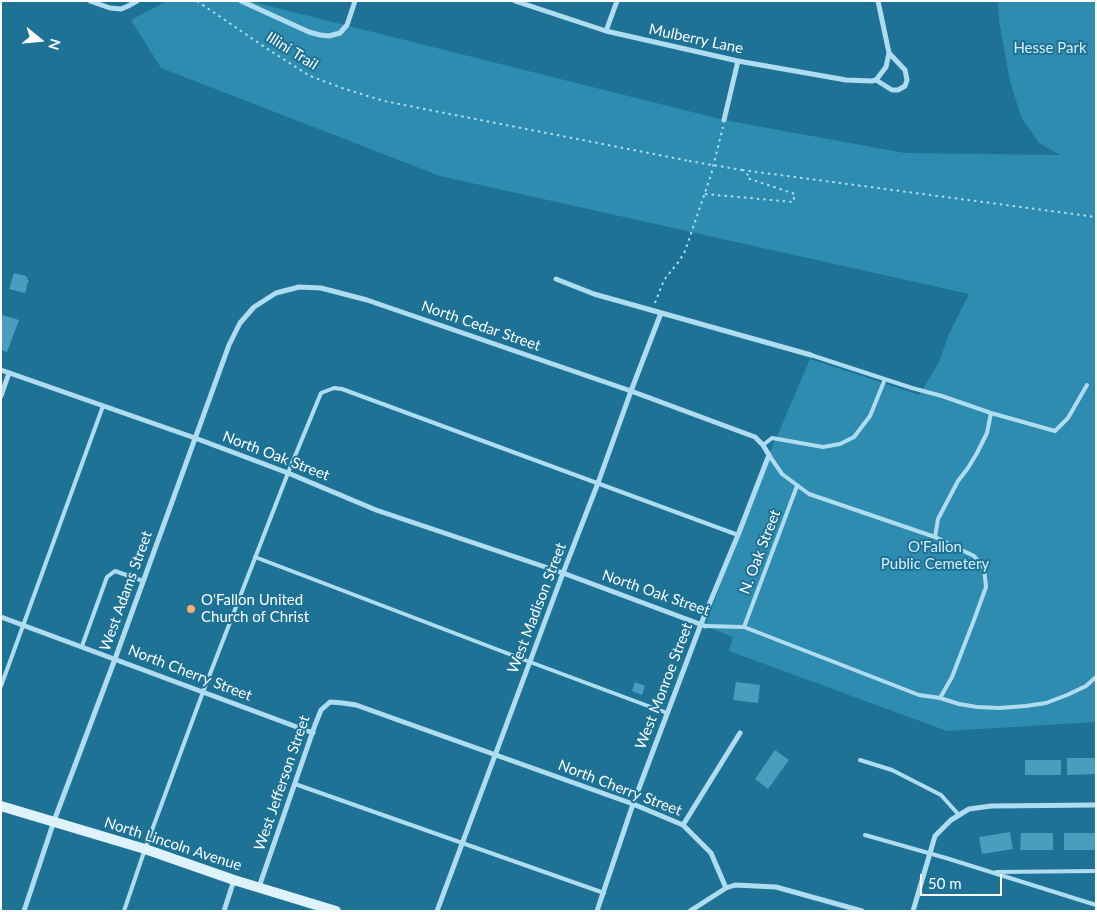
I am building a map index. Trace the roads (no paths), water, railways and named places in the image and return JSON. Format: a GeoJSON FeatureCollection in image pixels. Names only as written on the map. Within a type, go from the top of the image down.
{"type":"FeatureCollection","features":[{"type":"Feature","properties":{"kind":"main road","name":"North Lincoln Avenue"},"geometry":{"type":"LineString","coordinates":[[1,806],[145,849],[258,888],[330,910]]}},
{"type":"Feature","properties":{"kind":"street"},"geometry":{"type":"LineString","coordinates":[[90,1],[110,8],[120,9],[137,1]]}},
{"type":"Feature","properties":{"kind":"street"},"geometry":{"type":"LineString","coordinates":[[241,1],[251,3],[320,36],[340,33],[347,25],[355,1]]}},
{"type":"Feature","properties":{"kind":"street","name":"Mulberry Lane"},"geometry":{"type":"LineString","coordinates":[[515,1],[606,32],[738,61],[846,80],[876,80],[892,90],[898,90],[905,86],[907,80],[905,70],[889,53]]}},
{"type":"Feature","properties":{"kind":"street"},"geometry":{"type":"LineString","coordinates":[[606,32],[617,1]]}},
{"type":"Feature","properties":{"kind":"street"},"geometry":{"type":"LineString","coordinates":[[876,80],[886,67],[889,53],[878,1]]}},
{"type":"Feature","properties":{"kind":"street"},"geometry":{"type":"LineString","coordinates":[[724,120],[738,61]]}},
{"type":"Feature","properties":{"kind":"street"},"geometry":{"type":"LineString","coordinates":[[556,279],[594,294],[811,355]]}},
{"type":"Feature","properties":{"kind":"street","name":"North Cedar Street"},"geometry":{"type":"LineString","coordinates":[[220,368],[240,323],[254,307],[276,294],[299,287],[321,288],[367,300],[631,391],[754,437],[763,445]]}},
{"type":"Feature","properties":{"kind":"street","name":"West Madison Street"},"geometry":{"type":"LineString","coordinates":[[437,911],[661,313]]}},
{"type":"Feature","properties":{"kind":"street","name":"West Adams Street"},"geometry":{"type":"LineString","coordinates":[[24,911],[54,821],[116,658],[220,368]]}},
{"type":"Feature","properties":{"kind":"street","name":"North Oak Street"},"geometry":{"type":"LineString","coordinates":[[1,370],[288,472],[376,510],[563,573],[703,625]]}},
{"type":"Feature","properties":{"kind":"street"},"geometry":{"type":"LineString","coordinates":[[1,396],[9,373]]}},
{"type":"Feature","properties":{"kind":"street"},"geometry":{"type":"LineString","coordinates":[[763,445],[769,455]]}},
{"type":"Feature","properties":{"kind":"street","name":"West Monroe Street"},"geometry":{"type":"LineString","coordinates":[[597,911],[633,804],[769,455]]}},
{"type":"Feature","properties":{"kind":"street","name":"North Cherry Street"},"geometry":{"type":"LineString","coordinates":[[1,617],[116,658],[313,733]]}},
{"type":"Feature","properties":{"kind":"street","name":"West Jefferson Street"},"geometry":{"type":"LineString","coordinates":[[258,888],[321,710],[330,702],[343,703]]}},
{"type":"Feature","properties":{"kind":"street","name":"North Cherry Street"},"geometry":{"type":"LineString","coordinates":[[343,703],[356,705],[496,754],[633,804],[683,825],[711,853],[726,888]]}},
{"type":"Feature","properties":{"kind":"street"},"geometry":{"type":"LineString","coordinates":[[683,825],[740,733]]}},
{"type":"Feature","properties":{"kind":"street"},"geometry":{"type":"LineString","coordinates":[[913,911],[935,836],[951,820],[969,809],[991,806],[1096,806]]}},
{"type":"Feature","properties":{"kind":"street"},"geometry":{"type":"LineString","coordinates":[[224,911],[234,880]]}},
{"type":"Feature","properties":{"kind":"street"},"geometry":{"type":"LineString","coordinates":[[690,911],[726,888],[736,885],[776,887],[862,911]]}},
{"type":"Feature","properties":{"kind":"lane"},"geometry":{"type":"LineString","coordinates":[[811,355],[991,413],[1055,431],[1068,418],[1087,385]]}},
{"type":"Feature","properties":{"kind":"lane"},"geometry":{"type":"LineString","coordinates":[[763,445],[772,438],[823,446],[840,444],[854,437],[870,416],[885,379]]}},
{"type":"Feature","properties":{"kind":"lane"},"geometry":{"type":"LineString","coordinates":[[124,911],[203,692],[288,472],[321,393],[334,388],[342,389],[738,535]]}},
{"type":"Feature","properties":{"kind":"lane"},"geometry":{"type":"LineString","coordinates":[[1,686],[103,406]]}},
{"type":"Feature","properties":{"kind":"lane"},"geometry":{"type":"LineString","coordinates":[[935,537],[938,519],[987,433],[991,413]]}},
{"type":"Feature","properties":{"kind":"lane"},"geometry":{"type":"LineString","coordinates":[[769,455],[782,474],[809,494],[935,537],[974,556],[984,568],[986,587],[952,677],[940,698]]}},
{"type":"Feature","properties":{"kind":"lane","name":"N. Oak Street"},"geometry":{"type":"LineString","coordinates":[[744,627],[797,486]]}},
{"type":"Feature","properties":{"kind":"lane"},"geometry":{"type":"LineString","coordinates":[[255,557],[668,713]]}},
{"type":"Feature","properties":{"kind":"lane"},"geometry":{"type":"LineString","coordinates":[[82,646],[107,577],[116,571],[143,582]]}},
{"type":"Feature","properties":{"kind":"lane","name":"North Oak Street"},"geometry":{"type":"LineString","coordinates":[[703,625],[744,627],[919,695],[977,707],[999,708],[1046,703],[1086,686],[1096,677]]}},
{"type":"Feature","properties":{"kind":"lane"},"geometry":{"type":"LineString","coordinates":[[860,760],[892,770],[941,795],[959,815]]}},
{"type":"Feature","properties":{"kind":"lane"},"geometry":{"type":"LineString","coordinates":[[295,784],[604,893]]}},
{"type":"Feature","properties":{"kind":"lane"},"geometry":{"type":"LineString","coordinates":[[865,835],[1096,904]]}},
{"type":"Feature","properties":{"kind":"lane"},"geometry":{"type":"LineString","coordinates":[[991,872],[1096,871]]}},
{"type":"Feature","properties":{"kind":"place","name":"O'Fallon United Church of Christ"},"geometry":{"type":"Point","coordinates":[191,609]}},
{"type":"Feature","properties":{"kind":"park label","name":"Hesse Park"},"geometry":{"type":"Point","coordinates":[1050,48]}},
{"type":"Feature","properties":{"kind":"park label","name":"O'Fallon Public Cemetery"},"geometry":{"type":"Point","coordinates":[935,556]}}]}
